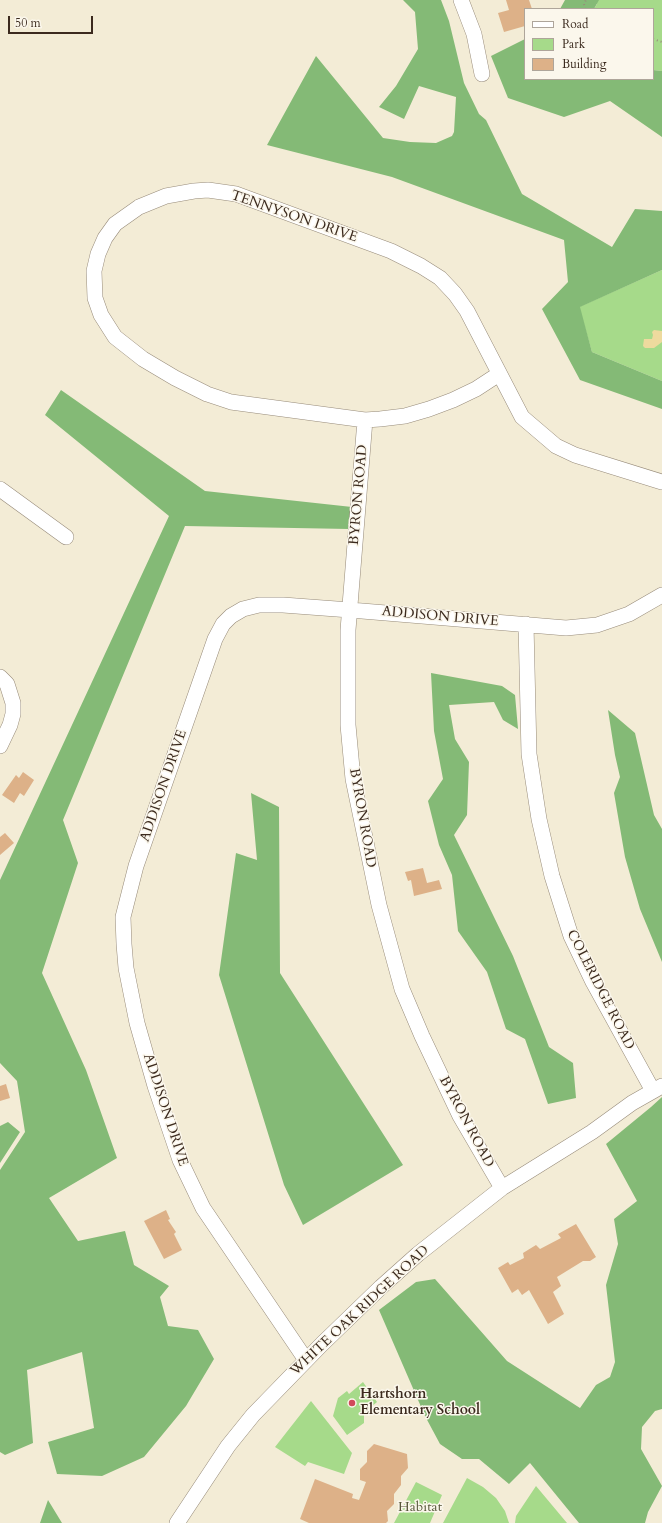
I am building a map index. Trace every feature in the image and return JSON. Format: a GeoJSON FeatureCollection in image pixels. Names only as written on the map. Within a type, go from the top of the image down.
{"type":"FeatureCollection","features":[{"type":"Feature","properties":{"kind":"street"},"geometry":{"type":"LineString","coordinates":[[460,0],[474,34],[482,74]]}},
{"type":"Feature","properties":{"kind":"street","name":"TENNYSON DRIVE"},"geometry":{"type":"LineString","coordinates":[[499,374],[476,389],[453,400],[405,416],[365,420],[231,402],[201,391],[143,359],[121,343],[110,330],[101,315],[95,298],[95,263],[110,230],[127,214],[152,201],[180,193],[194,191],[215,191],[236,194],[391,251],[421,266],[440,278],[455,294],[467,311],[522,417],[556,446],[575,455],[662,482]]}},
{"type":"Feature","properties":{"kind":"street","name":"BYRON ROAD"},"geometry":{"type":"LineString","coordinates":[[365,420],[348,630],[348,725],[352,771],[379,905],[402,989],[422,1036],[460,1116],[502,1188]]}},
{"type":"Feature","properties":{"kind":"street"},"geometry":{"type":"LineString","coordinates":[[0,489],[66,537]]}},
{"type":"Feature","properties":{"kind":"street","name":"ADDISON DRIVE"},"geometry":{"type":"LineString","coordinates":[[306,1360],[203,1208],[180,1160],[155,1086],[137,1023],[126,968],[124,917],[136,866],[215,639],[223,624],[231,616],[243,609],[259,605],[283,605],[350,610],[566,628],[597,624],[629,614],[662,595]]}},
{"type":"Feature","properties":{"kind":"street","name":"COLERIDGE ROAD"},"geometry":{"type":"LineString","coordinates":[[526,624],[529,754],[539,819],[552,876],[571,936],[593,982],[657,1089]]}},
{"type":"Feature","properties":{"kind":"street"},"geometry":{"type":"LineString","coordinates":[[0,677],[7,684],[13,703],[13,714],[10,725],[0,746]]}},
{"type":"Feature","properties":{"kind":"street","name":"WHITE OAK RIDGE ROAD"},"geometry":{"type":"LineString","coordinates":[[177,1523],[228,1446],[253,1415],[381,1286],[418,1254],[502,1188],[592,1132],[657,1089]]}},
{"type":"Feature","properties":{"kind":"green space"},"geometry":{"type":"Polygon","coordinates":[[[403,0],[441,0],[449,21],[464,83],[479,114],[486,120],[522,194],[612,247],[635,209],[662,211],[662,270],[580,307],[592,352],[662,381],[662,409],[580,380],[542,309],[568,282],[564,240],[392,177],[267,145],[316,56],[383,138],[410,142],[436,143],[452,136],[454,132],[456,97],[419,86],[404,119],[379,107],[396,86],[418,49],[415,12],[403,0]]]}},
{"type":"Feature","properties":{"kind":"green space"},"geometry":{"type":"Polygon","coordinates":[[[565,0],[599,0],[595,8],[561,8],[565,0]]]}},
{"type":"Feature","properties":{"kind":"green space"},"geometry":{"type":"Polygon","coordinates":[[[590,0],[662,0],[662,71],[654,70],[654,8],[595,8],[597,4],[590,0]]]}},
{"type":"Feature","properties":{"kind":"green space"},"geometry":{"type":"Polygon","coordinates":[[[524,40],[524,80],[654,80],[654,70],[662,71],[662,137],[610,101],[564,117],[508,98],[491,56],[524,40]]]}},
{"type":"Feature","properties":{"kind":"green space"},"geometry":{"type":"Polygon","coordinates":[[[662,270],[662,381],[592,352],[579,307],[662,270]]]}},
{"type":"Feature","properties":{"kind":"green space"},"geometry":{"type":"Polygon","coordinates":[[[61,390],[205,491],[352,507],[349,529],[185,526],[63,820],[78,863],[42,973],[86,1070],[117,1158],[49,1198],[78,1241],[125,1231],[134,1265],[169,1286],[160,1297],[168,1326],[198,1330],[214,1359],[186,1406],[144,1457],[102,1476],[57,1474],[48,1442],[94,1428],[82,1352],[27,1370],[33,1443],[5,1455],[0,1452],[0,1170],[25,1132],[17,1081],[0,1063],[0,880],[169,516],[45,415],[61,390]]]}},
{"type":"Feature","properties":{"kind":"green space"},"geometry":{"type":"Polygon","coordinates":[[[431,673],[502,686],[515,695],[518,729],[503,720],[494,702],[449,705],[455,739],[469,762],[467,815],[454,835],[513,956],[549,1047],[573,1063],[576,1098],[548,1104],[525,1039],[506,1029],[487,972],[458,931],[452,875],[439,845],[428,801],[443,779],[434,731],[431,673]]]}},
{"type":"Feature","properties":{"kind":"green space"},"geometry":{"type":"Polygon","coordinates":[[[608,710],[635,733],[654,815],[662,829],[662,962],[640,909],[625,857],[614,793],[620,777],[608,710]]]}},
{"type":"Feature","properties":{"kind":"green space"},"geometry":{"type":"Polygon","coordinates":[[[251,793],[279,807],[280,973],[403,1165],[303,1225],[284,1185],[219,975],[236,853],[257,860],[251,793]]]}},
{"type":"Feature","properties":{"kind":"green space"},"geometry":{"type":"Polygon","coordinates":[[[662,1097],[662,1409],[655,1411],[642,1427],[641,1449],[662,1486],[648,1512],[645,1523],[579,1523],[530,1463],[509,1484],[479,1459],[462,1459],[440,1444],[425,1416],[379,1310],[416,1282],[435,1279],[507,1361],[580,1408],[596,1385],[610,1377],[615,1362],[606,1285],[618,1244],[614,1219],[637,1201],[606,1144],[662,1097]]]}},
{"type":"Feature","properties":{"kind":"green space"},"geometry":{"type":"Polygon","coordinates":[[[8,1122],[20,1132],[0,1163],[0,1126],[8,1122]]]}},
{"type":"Feature","properties":{"kind":"green space"},"geometry":{"type":"Polygon","coordinates":[[[363,1382],[377,1402],[364,1413],[364,1423],[347,1435],[333,1416],[338,1398],[347,1391],[349,1394],[363,1382]]]}},
{"type":"Feature","properties":{"kind":"green space"},"geometry":{"type":"Polygon","coordinates":[[[311,1401],[352,1453],[344,1474],[308,1462],[305,1466],[275,1447],[311,1401]]]}},
{"type":"Feature","properties":{"kind":"green space"},"geometry":{"type":"Polygon","coordinates":[[[467,1478],[483,1487],[496,1498],[505,1511],[509,1523],[443,1523],[467,1478]]]}},
{"type":"Feature","properties":{"kind":"green space","name":"Habitat"},"geometry":{"type":"Polygon","coordinates":[[[416,1482],[442,1495],[430,1523],[394,1523],[416,1482]]]}},
{"type":"Feature","properties":{"kind":"green space"},"geometry":{"type":"Polygon","coordinates":[[[536,1486],[567,1523],[515,1523],[516,1516],[536,1486]]]}},
{"type":"Feature","properties":{"kind":"green space"},"geometry":{"type":"Polygon","coordinates":[[[48,1500],[62,1523],[40,1523],[48,1500]]]}},
{"type":"Feature","properties":{"kind":"sand"},"geometry":{"type":"Polygon","coordinates":[[[654,330],[662,331],[662,342],[654,348],[645,348],[643,346],[644,339],[652,339],[652,332],[654,330]]]}},
{"type":"Feature","properties":{"kind":"building"},"geometry":{"type":"Polygon","coordinates":[[[506,0],[529,0],[532,8],[524,8],[524,26],[504,32],[498,13],[509,10],[506,0]]]}},
{"type":"Feature","properties":{"kind":"building"},"geometry":{"type":"Polygon","coordinates":[[[23,772],[34,780],[24,796],[20,793],[14,803],[2,795],[16,775],[19,778],[23,772]]]}},
{"type":"Feature","properties":{"kind":"building"},"geometry":{"type":"Polygon","coordinates":[[[5,833],[14,843],[0,855],[0,837],[5,833]]]}},
{"type":"Feature","properties":{"kind":"building"},"geometry":{"type":"Polygon","coordinates":[[[423,868],[427,883],[439,880],[442,889],[414,896],[411,880],[408,881],[405,872],[423,868]]]}},
{"type":"Feature","properties":{"kind":"building"},"geometry":{"type":"Polygon","coordinates":[[[6,1084],[10,1098],[0,1101],[0,1086],[6,1084]]]}},
{"type":"Feature","properties":{"kind":"building"},"geometry":{"type":"Polygon","coordinates":[[[166,1210],[170,1219],[168,1220],[176,1232],[174,1234],[182,1250],[164,1259],[144,1221],[166,1210]]]}},
{"type":"Feature","properties":{"kind":"building"},"geometry":{"type":"Polygon","coordinates":[[[576,1224],[596,1257],[590,1261],[583,1261],[557,1277],[561,1286],[553,1292],[564,1314],[548,1324],[529,1290],[522,1295],[518,1289],[512,1293],[498,1268],[508,1262],[510,1265],[524,1258],[523,1253],[536,1245],[540,1249],[561,1238],[558,1234],[576,1224]]]}},
{"type":"Feature","properties":{"kind":"building","name":"Hartshorn Elementary School"},"geometry":{"type":"Polygon","coordinates":[[[374,1444],[407,1454],[408,1468],[401,1476],[401,1485],[394,1494],[394,1504],[387,1511],[388,1521],[386,1523],[309,1523],[300,1519],[315,1479],[353,1494],[352,1498],[359,1500],[366,1482],[360,1480],[360,1469],[367,1462],[367,1451],[374,1444]]]}},
{"type":"Feature","properties":{"kind":"place","name":"Hartshorn Elementary School"},"geometry":{"type":"Point","coordinates":[352,1403]}}]}
